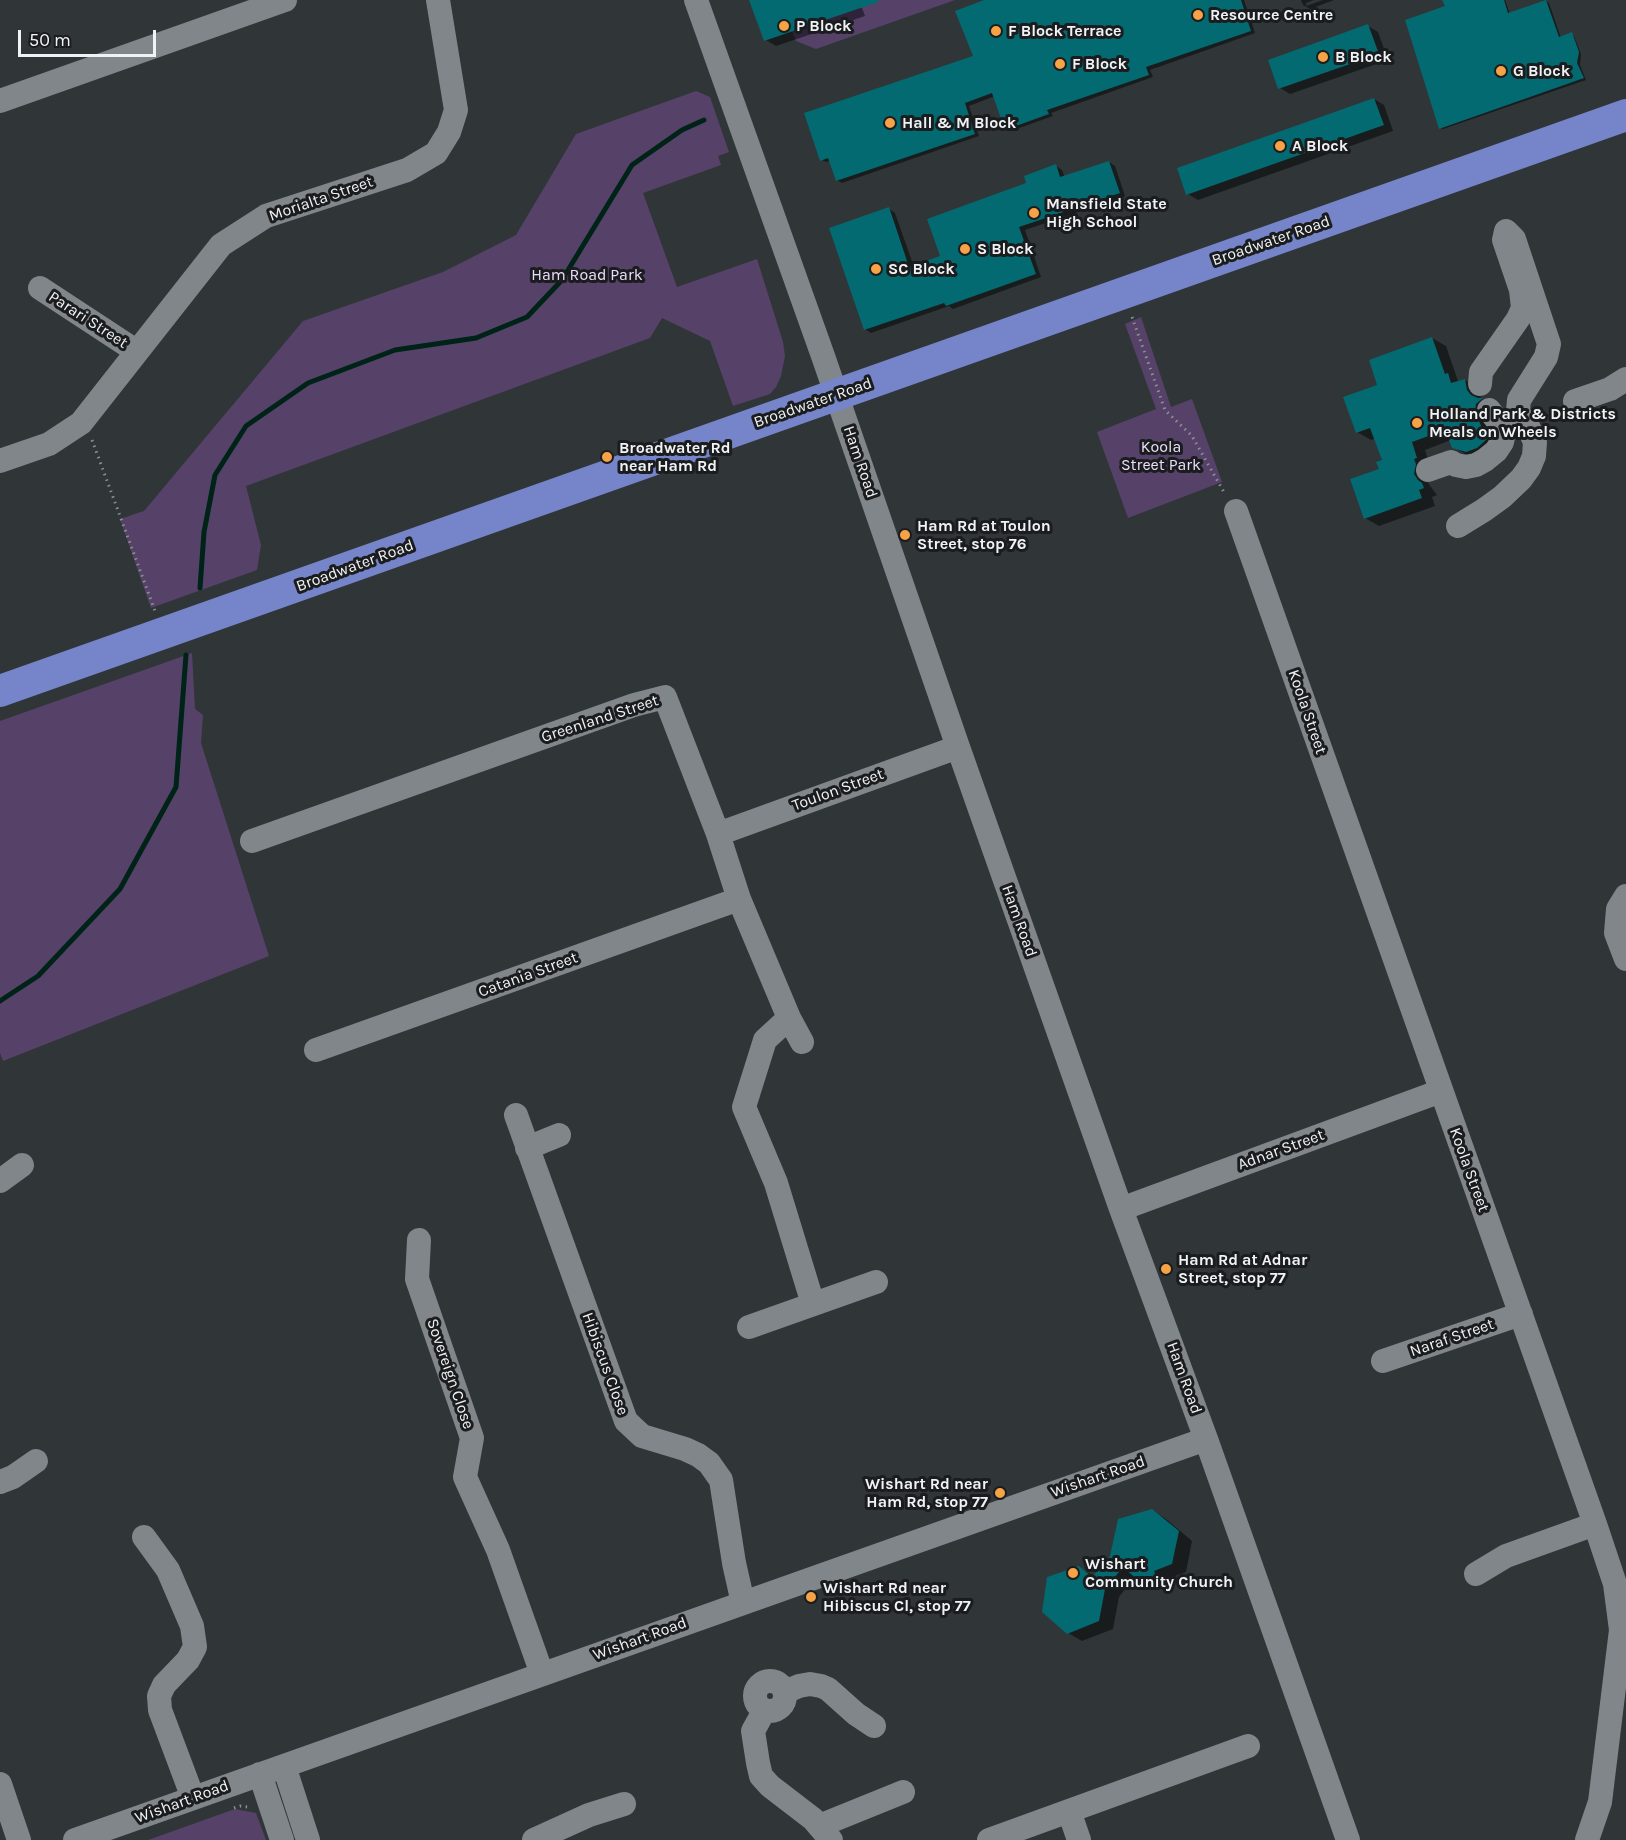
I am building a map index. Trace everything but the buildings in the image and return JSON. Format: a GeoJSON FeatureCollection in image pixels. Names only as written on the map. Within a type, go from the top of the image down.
{"type":"FeatureCollection","features":[{"type":"Feature","properties":{"kind":"main road","name":"Broadwater Road"},"geometry":{"type":"LineString","coordinates":[[0,691],[1626,116]]}},
{"type":"Feature","properties":{"kind":"street"},"geometry":{"type":"LineString","coordinates":[[0,101],[285,0]]}},
{"type":"Feature","properties":{"kind":"street","name":"Morialta Street"},"geometry":{"type":"LineString","coordinates":[[0,461],[49,444],[81,423],[221,244],[266,216],[407,170],[436,153],[449,132],[456,110],[438,0]]}},
{"type":"Feature","properties":{"kind":"street","name":"Ham Road"},"geometry":{"type":"LineString","coordinates":[[696,0],[837,394],[958,747],[1121,1209],[1206,1439],[1348,1840]]}},
{"type":"Feature","properties":{"kind":"street"},"geometry":{"type":"LineString","coordinates":[[1428,470],[1451,462],[1466,467],[1476,465],[1496,451],[1502,442],[1504,416],[1519,400],[1546,357],[1549,344],[1514,239],[1506,231],[1504,240],[1521,290],[1523,308],[1518,319],[1480,372],[1480,384]]}},
{"type":"Feature","properties":{"kind":"street","name":"Parari Street"},"geometry":{"type":"LineString","coordinates":[[40,288],[136,351]]}},
{"type":"Feature","properties":{"kind":"street"},"geometry":{"type":"LineString","coordinates":[[1575,401],[1610,389],[1626,379]]}},
{"type":"Feature","properties":{"kind":"street"},"geometry":{"type":"LineString","coordinates":[[1458,526],[1502,497],[1529,468],[1536,442],[1526,422],[1504,416]]}},
{"type":"Feature","properties":{"kind":"street","name":"Koola Street"},"geometry":{"type":"LineString","coordinates":[[1236,511],[1615,1584],[1621,1630],[1600,1802],[1587,1840]]}},
{"type":"Feature","properties":{"kind":"street","name":"Greenland Street"},"geometry":{"type":"LineString","coordinates":[[252,841],[634,705],[665,697],[718,834],[739,899],[789,1018],[802,1042]]}},
{"type":"Feature","properties":{"kind":"street","name":"Toulon Street"},"geometry":{"type":"LineString","coordinates":[[718,834],[958,747]]}},
{"type":"Feature","properties":{"kind":"street"},"geometry":{"type":"LineString","coordinates":[[1626,896],[1618,909],[1616,933],[1626,959]]}},
{"type":"Feature","properties":{"kind":"street","name":"Catania Street"},"geometry":{"type":"LineString","coordinates":[[316,1050],[739,899]]}},
{"type":"Feature","properties":{"kind":"street"},"geometry":{"type":"LineString","coordinates":[[789,1018],[765,1040],[744,1107],[776,1183],[813,1304]]}},
{"type":"Feature","properties":{"kind":"street","name":"Adnar Street"},"geometry":{"type":"LineString","coordinates":[[1121,1209],[1441,1092]]}},
{"type":"Feature","properties":{"kind":"street","name":"Hibiscus Close"},"geometry":{"type":"LineString","coordinates":[[516,1115],[626,1421],[642,1436],[699,1455],[709,1463],[721,1480],[734,1563],[743,1603]]}},
{"type":"Feature","properties":{"kind":"street"},"geometry":{"type":"LineString","coordinates":[[527,1148],[559,1135]]}},
{"type":"Feature","properties":{"kind":"street"},"geometry":{"type":"LineString","coordinates":[[0,1181],[22,1165]]}},
{"type":"Feature","properties":{"kind":"street","name":"Sovereign Close"},"geometry":{"type":"LineString","coordinates":[[419,1240],[417,1279],[472,1438],[465,1477],[498,1550],[542,1674]]}},
{"type":"Feature","properties":{"kind":"street"},"geometry":{"type":"LineString","coordinates":[[749,1327],[876,1282]]}},
{"type":"Feature","properties":{"kind":"street","name":"Naraf Street"},"geometry":{"type":"LineString","coordinates":[[1383,1361],[1521,1314]]}},
{"type":"Feature","properties":{"kind":"street","name":"Wishart Road"},"geometry":{"type":"LineString","coordinates":[[75,1840],[1206,1439]]}},
{"type":"Feature","properties":{"kind":"street"},"geometry":{"type":"LineString","coordinates":[[0,1482],[13,1477],[36,1461]]}},
{"type":"Feature","properties":{"kind":"street"},"geometry":{"type":"LineString","coordinates":[[1476,1574],[1506,1556],[1595,1524]]}},
{"type":"Feature","properties":{"kind":"street"},"geometry":{"type":"LineString","coordinates":[[144,1537],[168,1570],[192,1626],[195,1647],[188,1660],[164,1685],[159,1696],[160,1710],[193,1798]]}},
{"type":"Feature","properties":{"kind":"street"},"geometry":{"type":"LineString","coordinates":[[874,1726],[856,1714],[828,1689],[820,1686],[810,1684],[786,1692],[776,1681],[760,1684],[755,1699],[764,1711],[753,1731],[761,1776],[770,1786],[813,1819],[825,1833],[903,1792]]}},
{"type":"Feature","properties":{"kind":"street"},"geometry":{"type":"LineString","coordinates":[[989,1840],[1248,1746]]}},
{"type":"Feature","properties":{"kind":"street"},"geometry":{"type":"LineString","coordinates":[[284,1766],[308,1840]]}},
{"type":"Feature","properties":{"kind":"street"},"geometry":{"type":"LineString","coordinates":[[260,1774],[282,1840]]}},
{"type":"Feature","properties":{"kind":"street"},"geometry":{"type":"LineString","coordinates":[[0,1784],[20,1840]]}},
{"type":"Feature","properties":{"kind":"street"},"geometry":{"type":"LineString","coordinates":[[534,1840],[580,1819],[624,1804]]}},
{"type":"Feature","properties":{"kind":"street"},"geometry":{"type":"LineString","coordinates":[[1069,1811],[1079,1840]]}},
{"type":"Feature","properties":{"kind":"path"},"geometry":{"type":"LineString","coordinates":[[1131,315],[1165,410],[1192,436],[1236,511]]}},
{"type":"Feature","properties":{"kind":"path"},"geometry":{"type":"LineString","coordinates":[[81,423],[96,446],[156,612]]}},
{"type":"Feature","properties":{"kind":"path"},"geometry":{"type":"LineString","coordinates":[[229,1809],[240,1806],[255,1810]]}},
{"type":"Feature","properties":{"kind":"green space"},"geometry":{"type":"Polygon","coordinates":[[[781,0],[955,0],[816,49],[796,41],[781,0]]]}},
{"type":"Feature","properties":{"kind":"green space","name":"Ham Road Park"},"geometry":{"type":"Polygon","coordinates":[[[696,91],[710,97],[729,152],[718,156],[721,165],[643,193],[677,287],[757,259],[783,342],[785,356],[781,376],[770,394],[733,406],[710,341],[662,318],[650,338],[246,486],[261,545],[257,570],[151,608],[120,519],[144,511],[303,321],[443,272],[516,235],[576,134],[696,91]]]}},
{"type":"Feature","properties":{"kind":"green space","name":"Koola Street Park"},"geometry":{"type":"Polygon","coordinates":[[[1141,317],[1171,407],[1192,399],[1222,482],[1128,518],[1097,432],[1156,409],[1125,324],[1141,317]]]}},
{"type":"Feature","properties":{"kind":"green space"},"geometry":{"type":"Polygon","coordinates":[[[192,653],[195,709],[203,715],[201,743],[269,956],[3,1061],[0,1053],[0,721],[192,653]]]}},
{"type":"Feature","properties":{"kind":"green space"},"geometry":{"type":"Polygon","coordinates":[[[235,1809],[256,1813],[266,1840],[148,1840],[235,1809]]]}},
{"type":"Feature","properties":{"kind":"waterway"},"geometry":{"type":"LineString","coordinates":[[200,588],[204,532],[215,475],[246,426],[308,383],[395,350],[476,338],[527,317],[562,280],[632,165],[682,130],[704,120]]}},
{"type":"Feature","properties":{"kind":"waterway"},"geometry":{"type":"LineString","coordinates":[[0,1001],[38,976],[120,889],[176,787],[186,655]]}},
{"type":"Feature","properties":{"kind":"place","name":"Resource Centre"},"geometry":{"type":"Point","coordinates":[1198,15]}},
{"type":"Feature","properties":{"kind":"place","name":"P Block"},"geometry":{"type":"Point","coordinates":[784,26]}},
{"type":"Feature","properties":{"kind":"place","name":"F Block Terrace"},"geometry":{"type":"Point","coordinates":[996,31]}},
{"type":"Feature","properties":{"kind":"place","name":"B Block"},"geometry":{"type":"Point","coordinates":[1323,57]}},
{"type":"Feature","properties":{"kind":"place","name":"F Block"},"geometry":{"type":"Point","coordinates":[1060,64]}},
{"type":"Feature","properties":{"kind":"place","name":"G Block"},"geometry":{"type":"Point","coordinates":[1501,71]}},
{"type":"Feature","properties":{"kind":"place","name":"Hall & M Block"},"geometry":{"type":"Point","coordinates":[890,123]}},
{"type":"Feature","properties":{"kind":"place","name":"A Block"},"geometry":{"type":"Point","coordinates":[1280,146]}},
{"type":"Feature","properties":{"kind":"place","name":"Mansfield State High School"},"geometry":{"type":"Point","coordinates":[1034,213]}},
{"type":"Feature","properties":{"kind":"place","name":"S Block"},"geometry":{"type":"Point","coordinates":[965,249]}},
{"type":"Feature","properties":{"kind":"place","name":"SC Block"},"geometry":{"type":"Point","coordinates":[876,269]}},
{"type":"Feature","properties":{"kind":"place","name":"Holland Park & Districts Meals on Wheels"},"geometry":{"type":"Point","coordinates":[1417,423]}},
{"type":"Feature","properties":{"kind":"place","name":"Broadwater Rd near Ham Rd"},"geometry":{"type":"Point","coordinates":[607,457]}},
{"type":"Feature","properties":{"kind":"place","name":"Ham Rd at Toulon Street, stop 76"},"geometry":{"type":"Point","coordinates":[905,535]}},
{"type":"Feature","properties":{"kind":"place","name":"Ham Rd at Adnar Street, stop 77"},"geometry":{"type":"Point","coordinates":[1166,1269]}},
{"type":"Feature","properties":{"kind":"place","name":"Wishart Rd near Ham Rd, stop 77"},"geometry":{"type":"Point","coordinates":[1000,1493]}},
{"type":"Feature","properties":{"kind":"place","name":"Wishart Community Church"},"geometry":{"type":"Point","coordinates":[1073,1573]}},
{"type":"Feature","properties":{"kind":"place","name":"Wishart Rd near Hibiscus Cl, stop 77"},"geometry":{"type":"Point","coordinates":[811,1597]}}]}
